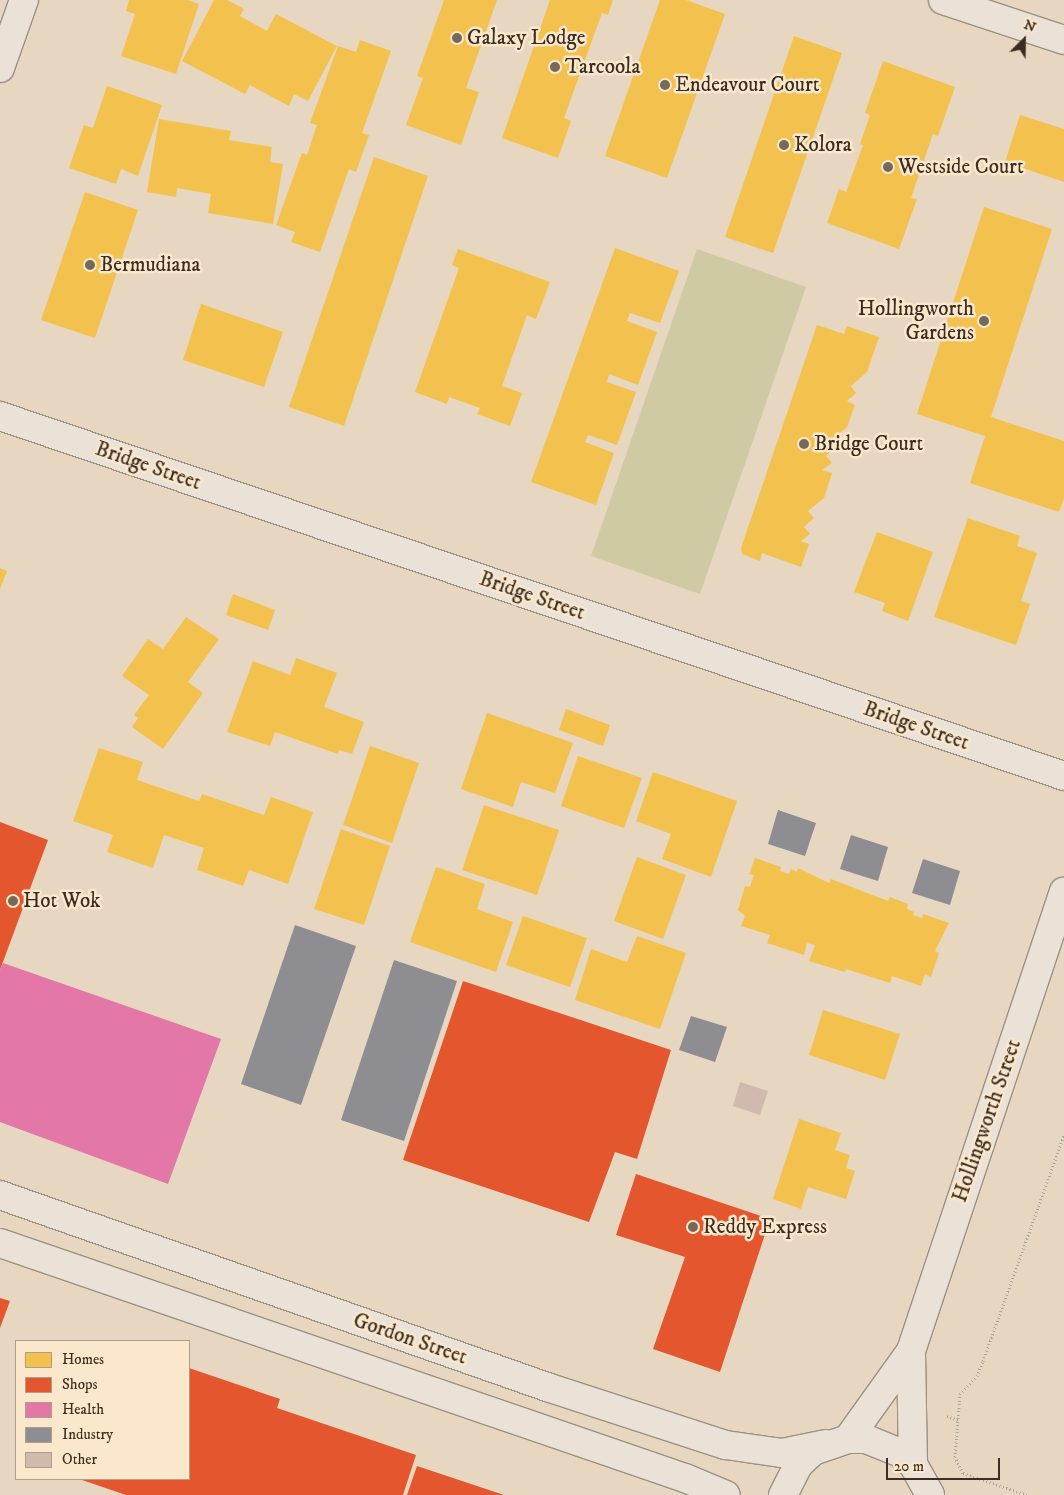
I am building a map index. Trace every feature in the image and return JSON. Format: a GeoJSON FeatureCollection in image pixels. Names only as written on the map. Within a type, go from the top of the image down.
{"type":"FeatureCollection","features":[{"type":"Feature","properties":{"kind":"street"},"geometry":{"type":"LineString","coordinates":[[0,68],[24,0]]}},
{"type":"Feature","properties":{"kind":"street"},"geometry":{"type":"LineString","coordinates":[[943,0],[1064,40]]}},
{"type":"Feature","properties":{"kind":"street","name":"Bridge Street"},"geometry":{"type":"LineString","coordinates":[[0,416],[1064,776]]}},
{"type":"Feature","properties":{"kind":"street","name":"Hollingworth Street"},"geometry":{"type":"LineString","coordinates":[[783,1495],[798,1465],[837,1441],[911,1351],[1064,892]]}},
{"type":"Feature","properties":{"kind":"street","name":"Gordon Street"},"geometry":{"type":"LineString","coordinates":[[0,1195],[547,1387],[726,1445],[782,1453],[837,1441],[883,1443],[926,1482]]}},
{"type":"Feature","properties":{"kind":"street","name":"Gordon Street"},"geometry":{"type":"LineString","coordinates":[[0,1243],[685,1478],[726,1495]]}},
{"type":"Feature","properties":{"kind":"street","name":"Hollingworth Street"},"geometry":{"type":"LineString","coordinates":[[911,1351],[926,1482]]}},
{"type":"Feature","properties":{"kind":"path"},"geometry":{"type":"LineString","coordinates":[[1027,1495],[963,1473],[955,1457],[960,1394],[977,1376],[990,1345],[1064,1135]]}},
{"type":"Feature","properties":{"kind":"path"},"geometry":{"type":"LineString","coordinates":[[944,1415],[958,1420]]}},
{"type":"Feature","properties":{"kind":"shaded area"},"geometry":{"type":"Polygon","coordinates":[[[697,249],[806,287],[700,594],[591,556],[697,249]]]}},
{"type":"Feature","properties":{"kind":"building: Homes"},"geometry":{"type":"Polygon","coordinates":[[[129,0],[188,0],[199,4],[176,74],[121,56],[135,14],[126,11],[129,0]]]}},
{"type":"Feature","properties":{"kind":"building: Homes"},"geometry":{"type":"Polygon","coordinates":[[[214,0],[227,0],[244,9],[240,16],[267,31],[276,14],[337,46],[308,101],[294,94],[289,106],[250,85],[245,94],[182,61],[214,0]]]}},
{"type":"Feature","properties":{"kind":"building: Homes","name":"Galaxy Lodge"},"geometry":{"type":"Polygon","coordinates":[[[444,0],[497,0],[466,88],[479,92],[461,145],[406,125],[423,78],[417,76],[444,0]]]}},
{"type":"Feature","properties":{"kind":"building: Homes","name":"Tarcoola"},"geometry":{"type":"Polygon","coordinates":[[[550,0],[613,0],[608,15],[602,13],[564,118],[571,121],[558,158],[502,138],[550,0]]]}},
{"type":"Feature","properties":{"kind":"building: Homes","name":"Endeavour Court"},"geometry":{"type":"Polygon","coordinates":[[[660,0],[686,0],[725,14],[667,178],[605,156],[660,0]]]}},
{"type":"Feature","properties":{"kind":"building: Homes","name":"Kolora"},"geometry":{"type":"Polygon","coordinates":[[[794,36],[842,53],[773,253],[725,237],[794,36]]]}},
{"type":"Feature","properties":{"kind":"building: Homes"},"geometry":{"type":"Polygon","coordinates":[[[360,40],[391,51],[362,133],[369,135],[356,172],[349,169],[320,252],[291,242],[295,232],[276,225],[302,153],[307,155],[317,125],[310,123],[338,46],[356,52],[360,40]]]}},
{"type":"Feature","properties":{"kind":"building: Homes","name":"Westside Court"},"geometry":{"type":"Polygon","coordinates":[[[883,61],[955,87],[938,136],[933,134],[911,198],[917,199],[899,249],[827,223],[839,189],[846,192],[863,145],[860,144],[870,115],[865,113],[883,61]]]}},
{"type":"Feature","properties":{"kind":"building: Homes"},"geometry":{"type":"Polygon","coordinates":[[[107,86],[162,105],[138,176],[121,169],[116,184],[69,168],[84,125],[93,128],[107,86]]]}},
{"type":"Feature","properties":{"kind":"building: Homes"},"geometry":{"type":"Polygon","coordinates":[[[1020,115],[1064,129],[1064,182],[1005,162],[1020,115]]]}},
{"type":"Feature","properties":{"kind":"building: Homes"},"geometry":{"type":"Polygon","coordinates":[[[159,119],[231,131],[229,140],[272,147],[270,162],[283,164],[273,224],[208,213],[211,194],[177,188],[176,197],[147,192],[159,119]]]}},
{"type":"Feature","properties":{"kind":"building: Homes"},"geometry":{"type":"Polygon","coordinates":[[[374,157],[428,176],[344,426],[289,407],[374,157]]]}},
{"type":"Feature","properties":{"kind":"building: Homes","name":"Bermudiana"},"geometry":{"type":"Polygon","coordinates":[[[85,192],[138,210],[95,338],[41,320],[85,192]]]}},
{"type":"Feature","properties":{"kind":"building: Homes","name":"Hollingworth Gardens"},"geometry":{"type":"Polygon","coordinates":[[[984,207],[1052,229],[991,417],[1064,441],[1064,498],[1059,512],[970,483],[985,436],[917,414],[984,207]]]}},
{"type":"Feature","properties":{"kind":"building: Homes"},"geometry":{"type":"Polygon","coordinates":[[[615,248],[679,271],[660,323],[630,313],[627,321],[657,332],[638,385],[609,374],[607,382],[636,392],[617,445],[588,435],[585,442],[614,453],[596,505],[531,482],[615,248]]]}},
{"type":"Feature","properties":{"kind":"building: Homes"},"geometry":{"type":"Polygon","coordinates":[[[458,249],[550,282],[536,319],[527,315],[502,386],[522,393],[510,426],[477,414],[480,408],[449,397],[447,404],[415,392],[459,268],[452,265],[458,249]]]}},
{"type":"Feature","properties":{"kind":"building: Homes"},"geometry":{"type":"Polygon","coordinates":[[[201,304],[283,332],[264,387],[183,360],[201,304]]]}},
{"type":"Feature","properties":{"kind":"building: Homes","name":"Bridge Court"},"geometry":{"type":"Polygon","coordinates":[[[817,325],[844,334],[847,326],[879,337],[867,372],[851,386],[856,393],[847,401],[855,405],[847,427],[830,441],[835,448],[826,456],[832,463],[822,470],[832,473],[824,498],[808,511],[814,518],[804,527],[810,534],[801,541],[809,544],[801,567],[762,553],[760,561],[742,554],[741,548],[817,325]]]}},
{"type":"Feature","properties":{"kind":"building: Homes"},"geometry":{"type":"Polygon","coordinates":[[[968,518],[1020,536],[1017,546],[1037,553],[1021,601],[1030,604],[1016,645],[934,617],[968,518]]]}},
{"type":"Feature","properties":{"kind":"building: Homes"},"geometry":{"type":"Polygon","coordinates":[[[877,532],[933,552],[908,621],[882,611],[885,603],[854,592],[877,532]]]}},
{"type":"Feature","properties":{"kind":"building: Homes"},"geometry":{"type":"Polygon","coordinates":[[[0,568],[7,571],[0,589],[0,568]]]}},
{"type":"Feature","properties":{"kind":"building: Homes"},"geometry":{"type":"Polygon","coordinates":[[[233,594],[275,610],[268,630],[226,615],[233,594]]]}},
{"type":"Feature","properties":{"kind":"building: Homes"},"geometry":{"type":"Polygon","coordinates":[[[186,617],[219,639],[188,682],[203,693],[163,749],[132,727],[138,718],[134,715],[149,695],[122,676],[148,639],[163,649],[186,617]]]}},
{"type":"Feature","properties":{"kind":"building: Homes"},"geometry":{"type":"Polygon","coordinates":[[[296,658],[337,673],[324,707],[364,722],[352,754],[339,750],[338,754],[275,732],[270,746],[227,732],[253,661],[290,675],[296,658]]]}},
{"type":"Feature","properties":{"kind":"building: Homes"},"geometry":{"type":"Polygon","coordinates":[[[566,709],[610,725],[603,746],[559,730],[566,709]]]}},
{"type":"Feature","properties":{"kind":"building: Homes"},"geometry":{"type":"Polygon","coordinates":[[[487,713],[573,743],[555,793],[521,782],[513,807],[461,789],[487,713]]]}},
{"type":"Feature","properties":{"kind":"building: Homes"},"geometry":{"type":"Polygon","coordinates":[[[370,746],[419,763],[392,843],[343,825],[370,746]]]}},
{"type":"Feature","properties":{"kind":"building: Homes"},"geometry":{"type":"Polygon","coordinates":[[[99,748],[143,762],[137,780],[199,801],[202,794],[264,815],[271,797],[313,812],[288,884],[249,870],[243,886],[197,870],[204,848],[164,835],[153,868],[107,852],[113,835],[73,821],[99,748]]]}},
{"type":"Feature","properties":{"kind":"building: Homes"},"geometry":{"type":"Polygon","coordinates":[[[578,756],[642,778],[624,828],[561,806],[578,756]]]}},
{"type":"Feature","properties":{"kind":"building: Homes"},"geometry":{"type":"Polygon","coordinates":[[[653,772],[737,801],[711,877],[662,859],[671,834],[636,821],[653,772]]]}},
{"type":"Feature","properties":{"kind":"building: Homes"},"geometry":{"type":"Polygon","coordinates":[[[484,805],[559,830],[537,895],[462,870],[484,805]]]}},
{"type":"Feature","properties":{"kind":"building: Homes"},"geometry":{"type":"Polygon","coordinates":[[[341,829],[390,846],[364,925],[314,909],[341,829]]]}},
{"type":"Feature","properties":{"kind":"building: Homes"},"geometry":{"type":"Polygon","coordinates":[[[637,857],[686,875],[663,939],[614,921],[637,857]]]}},
{"type":"Feature","properties":{"kind":"building: Homes"},"geometry":{"type":"Polygon","coordinates":[[[755,858],[781,867],[780,871],[789,874],[791,869],[797,872],[798,868],[829,883],[831,879],[888,901],[890,897],[908,904],[907,909],[914,912],[913,915],[922,918],[923,914],[949,923],[935,951],[939,953],[931,977],[925,974],[921,986],[892,976],[890,983],[846,969],[845,972],[809,961],[815,945],[807,943],[804,955],[767,943],[770,935],[741,926],[745,916],[738,910],[745,886],[750,887],[754,875],[749,874],[755,858]]]}},
{"type":"Feature","properties":{"kind":"building: Homes"},"geometry":{"type":"Polygon","coordinates":[[[436,867],[485,884],[477,909],[513,922],[496,972],[410,942],[436,867]]]}},
{"type":"Feature","properties":{"kind":"building: Homes"},"geometry":{"type":"Polygon","coordinates":[[[523,916],[587,938],[570,987],[506,965],[523,916]]]}},
{"type":"Feature","properties":{"kind":"building: Homes"},"geometry":{"type":"Polygon","coordinates":[[[637,936],[686,953],[660,1029],[575,1000],[591,949],[627,962],[637,936]]]}},
{"type":"Feature","properties":{"kind":"building: Homes"},"geometry":{"type":"Polygon","coordinates":[[[823,1010],[900,1034],[885,1080],[809,1055],[823,1010]]]}},
{"type":"Feature","properties":{"kind":"building: Homes"},"geometry":{"type":"Polygon","coordinates":[[[799,1119],[841,1133],[835,1150],[850,1155],[846,1168],[855,1171],[846,1199],[808,1187],[801,1209],[773,1199],[799,1119]]]}},
{"type":"Feature","properties":{"kind":"building: Shops","name":"Hot Wok"},"geometry":{"type":"Polygon","coordinates":[[[0,822],[48,840],[0,970],[0,822]]]}},
{"type":"Feature","properties":{"kind":"building: Shops"},"geometry":{"type":"Polygon","coordinates":[[[463,981],[671,1050],[637,1159],[615,1152],[589,1222],[403,1160],[463,981]]]}},
{"type":"Feature","properties":{"kind":"building: Shops"},"geometry":{"type":"Polygon","coordinates":[[[636,1174],[770,1219],[720,1372],[653,1349],[685,1257],[616,1235],[636,1174]]]}},
{"type":"Feature","properties":{"kind":"building: Shops"},"geometry":{"type":"Polygon","coordinates":[[[0,1298],[10,1301],[0,1328],[0,1298]]]}},
{"type":"Feature","properties":{"kind":"building: Shops"},"geometry":{"type":"Polygon","coordinates":[[[190,1368],[280,1399],[277,1408],[416,1455],[403,1495],[126,1495],[82,1480],[190,1480],[190,1368]]]}},
{"type":"Feature","properties":{"kind":"building: Shops"},"geometry":{"type":"Polygon","coordinates":[[[417,1466],[504,1495],[407,1495],[417,1466]]]}},
{"type":"Feature","properties":{"kind":"building: Health"},"geometry":{"type":"Polygon","coordinates":[[[3,963],[221,1039],[168,1184],[0,1122],[0,970],[3,963]]]}},
{"type":"Feature","properties":{"kind":"building: Industry"},"geometry":{"type":"Polygon","coordinates":[[[778,810],[816,823],[805,856],[768,844],[778,810]]]}},
{"type":"Feature","properties":{"kind":"building: Industry"},"geometry":{"type":"Polygon","coordinates":[[[851,835],[888,847],[878,881],[840,869],[851,835]]]}},
{"type":"Feature","properties":{"kind":"building: Industry"},"geometry":{"type":"Polygon","coordinates":[[[923,859],[960,871],[950,905],[912,893],[923,859]]]}},
{"type":"Feature","properties":{"kind":"building: Industry"},"geometry":{"type":"Polygon","coordinates":[[[295,925],[356,946],[301,1105],[241,1084],[295,925]]]}},
{"type":"Feature","properties":{"kind":"building: Industry"},"geometry":{"type":"Polygon","coordinates":[[[394,960],[457,981],[404,1141],[341,1120],[394,960]]]}},
{"type":"Feature","properties":{"kind":"building: Industry"},"geometry":{"type":"Polygon","coordinates":[[[691,1016],[727,1027],[715,1062],[679,1050],[691,1016]]]}},
{"type":"Feature","properties":{"kind":"building: Other"},"geometry":{"type":"Polygon","coordinates":[[[740,1082],[768,1091],[760,1115],[733,1106],[740,1082]]]}},
{"type":"Feature","properties":{"kind":"place","name":"Galaxy Lodge"},"geometry":{"type":"Point","coordinates":[457,38]}},
{"type":"Feature","properties":{"kind":"place","name":"Tarcoola"},"geometry":{"type":"Point","coordinates":[555,67]}},
{"type":"Feature","properties":{"kind":"place","name":"Endeavour Court"},"geometry":{"type":"Point","coordinates":[665,85]}},
{"type":"Feature","properties":{"kind":"place","name":"Kolora"},"geometry":{"type":"Point","coordinates":[784,145]}},
{"type":"Feature","properties":{"kind":"place","name":"Westside Court"},"geometry":{"type":"Point","coordinates":[888,167]}},
{"type":"Feature","properties":{"kind":"place","name":"Bermudiana"},"geometry":{"type":"Point","coordinates":[90,265]}},
{"type":"Feature","properties":{"kind":"place","name":"Hollingworth Gardens"},"geometry":{"type":"Point","coordinates":[984,321]}},
{"type":"Feature","properties":{"kind":"place","name":"Bridge Court"},"geometry":{"type":"Point","coordinates":[804,444]}},
{"type":"Feature","properties":{"kind":"place","name":"Hot Wok"},"geometry":{"type":"Point","coordinates":[13,901]}},
{"type":"Feature","properties":{"kind":"place","name":"Reddy Express"},"geometry":{"type":"Point","coordinates":[693,1227]}}]}
